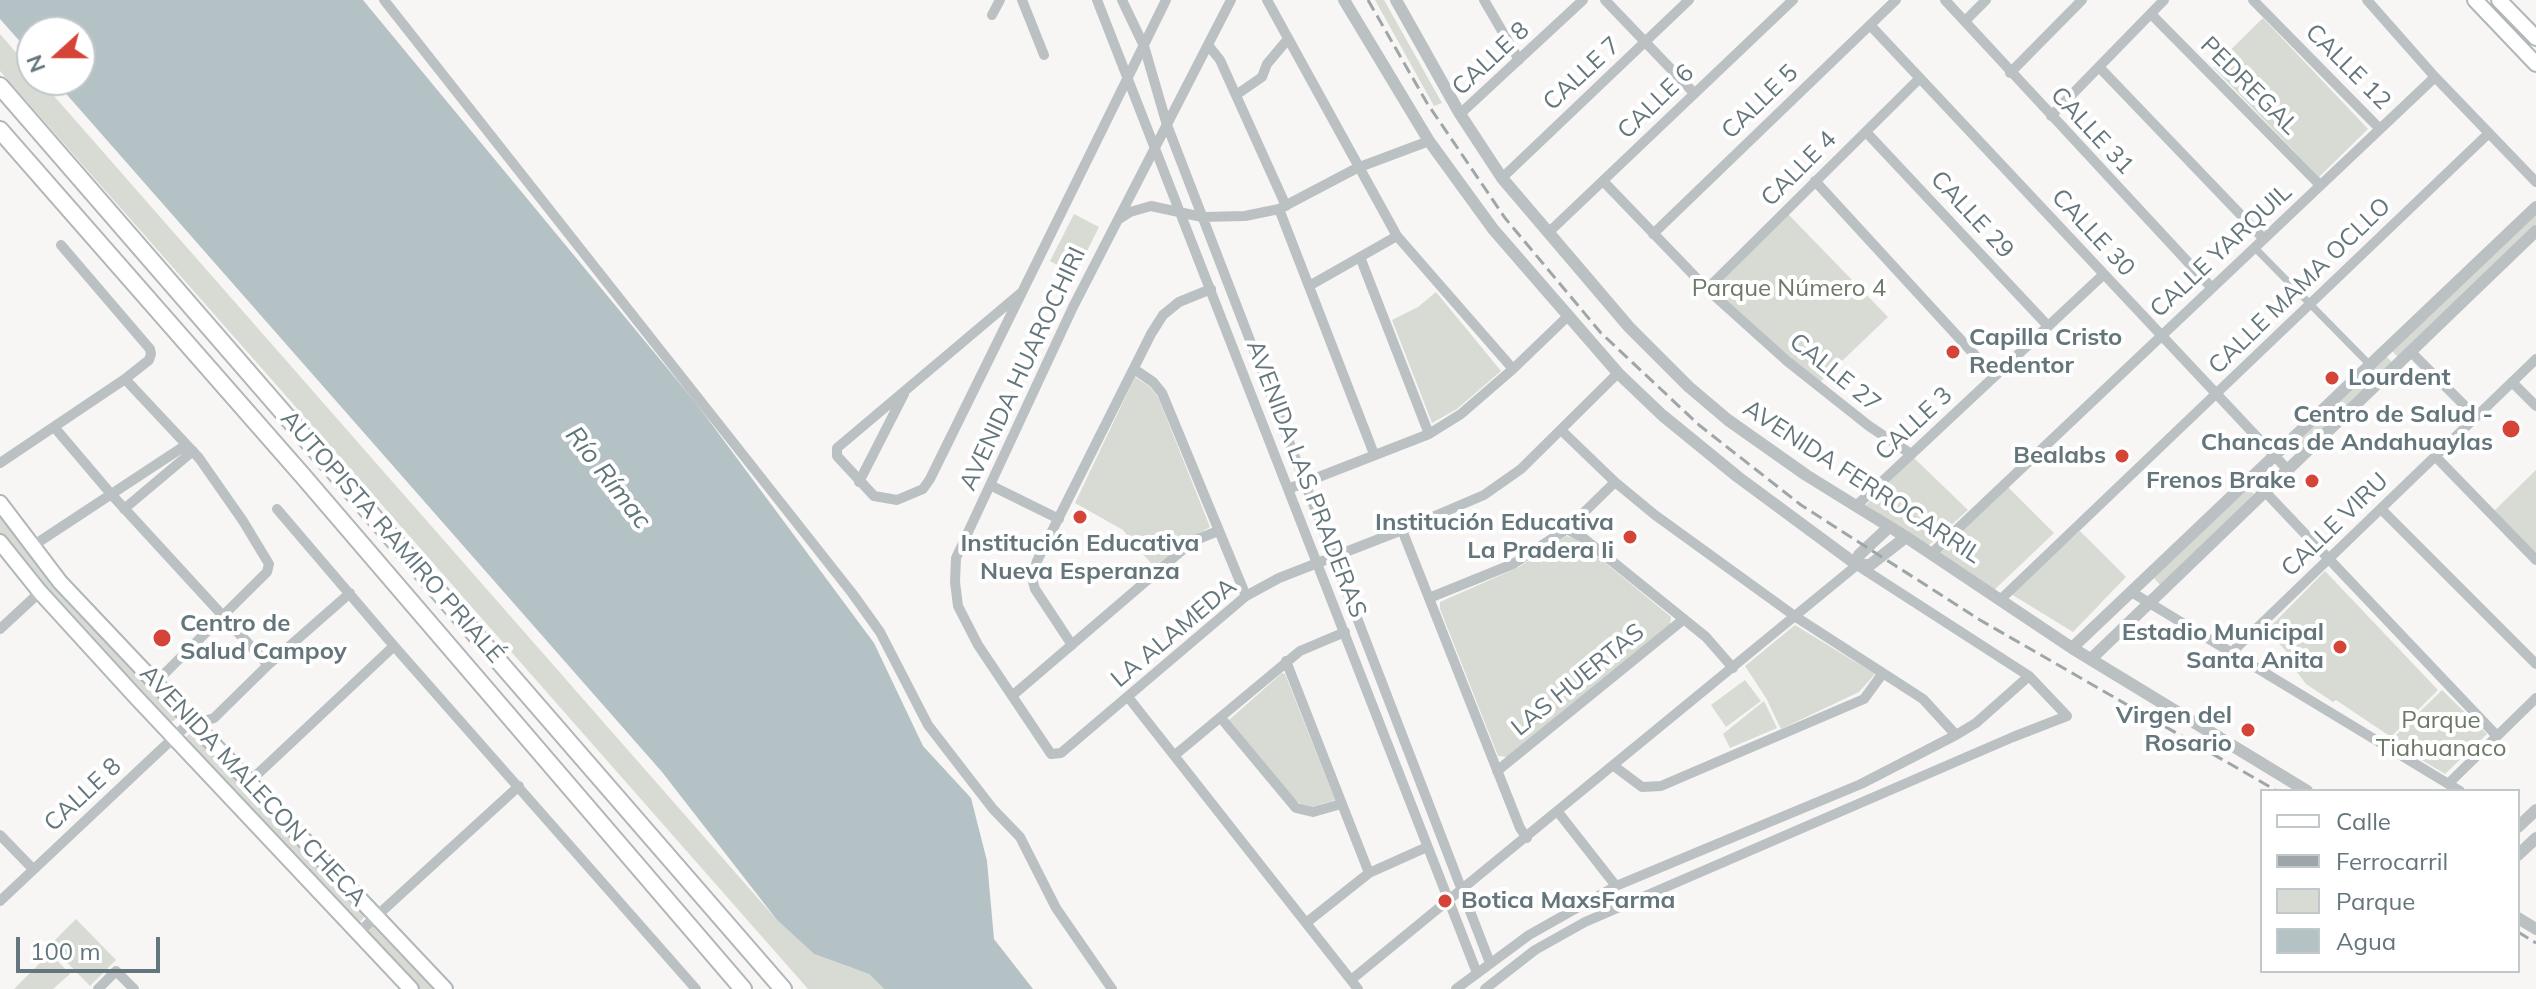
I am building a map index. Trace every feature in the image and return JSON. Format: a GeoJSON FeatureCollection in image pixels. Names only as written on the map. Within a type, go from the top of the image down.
{"type":"FeatureCollection","features":[{"type":"Feature","properties":{"kind":"highway","name":"AUTOPISTA RAMIRO PRIALÉ"},"geometry":{"type":"LineString","coordinates":[[0,86],[783,989]]}},
{"type":"Feature","properties":{"kind":"highway","name":"AUTOPISTA RAMIRO PRIALÉ"},"geometry":{"type":"LineString","coordinates":[[0,130],[303,476],[743,989]]}},
{"type":"Feature","properties":{"kind":"main road"},"geometry":{"type":"LineString","coordinates":[[2475,0],[2536,64]]}},
{"type":"Feature","properties":{"kind":"main road"},"geometry":{"type":"LineString","coordinates":[[2499,0],[2536,38]]}},
{"type":"Feature","properties":{"kind":"main road","name":"AVENIDA MALECON CHECA"},"geometry":{"type":"LineString","coordinates":[[0,503],[60,582],[445,989]]}},
{"type":"Feature","properties":{"kind":"main road","name":"AVENIDA MALECON CHECA"},"geometry":{"type":"LineString","coordinates":[[0,542],[40,592],[411,989]]}},
{"type":"Feature","properties":{"kind":"street"},"geometry":{"type":"LineString","coordinates":[[384,0],[852,593],[880,632],[928,725],[993,809],[1020,837],[1056,908],[1112,989]]}},
{"type":"Feature","properties":{"kind":"street"},"geometry":{"type":"LineString","coordinates":[[992,15],[1000,0]]}},
{"type":"Feature","properties":{"kind":"street"},"geometry":{"type":"LineString","coordinates":[[1022,0],[1044,55]]}},
{"type":"Feature","properties":{"kind":"street","name":"AVENIDA LAS PRADERAS"},"geometry":{"type":"LineString","coordinates":[[1097,0],[1477,973]]}},
{"type":"Feature","properties":{"kind":"street","name":"AVENIDA LAS PRADERAS"},"geometry":{"type":"LineString","coordinates":[[1122,0],[1144,46],[1167,125],[1490,963]]}},
{"type":"Feature","properties":{"kind":"street","name":"AVENIDA HUAROCHIRI"},"geometry":{"type":"LineString","coordinates":[[906,390],[836,452],[859,482],[874,496],[885,499],[897,500],[923,489],[1166,0]]}},
{"type":"Feature","properties":{"kind":"street","name":"AVENIDA HUAROCHIRI"},"geometry":{"type":"LineString","coordinates":[[1051,754],[964,619],[958,606],[956,558],[1117,220],[1231,0]]}},
{"type":"Feature","properties":{"kind":"street"},"geometry":{"type":"LineString","coordinates":[[1267,0],[1397,236],[1513,369]]}},
{"type":"Feature","properties":{"kind":"street"},"geometry":{"type":"LineString","coordinates":[[1344,0],[1429,141],[1493,229],[1618,373],[1662,415],[1738,477],[1857,565],[2029,676],[2067,716],[1585,922],[1535,950],[1485,989]]}},
{"type":"Feature","properties":{"kind":"street","name":"AVENIDA FERROCARRIL"},"geometry":{"type":"LineString","coordinates":[[1396,0],[1460,114],[1502,178],[1629,327],[1689,387],[1728,420],[1806,475],[1906,537],[2072,648],[2304,789]]}},
{"type":"Feature","properties":{"kind":"street"},"geometry":{"type":"LineString","coordinates":[[1484,0],[1519,60]]}},
{"type":"Feature","properties":{"kind":"street","name":"CALLE 8"},"geometry":{"type":"LineString","coordinates":[[1460,114],[1583,0]]}},
{"type":"Feature","properties":{"kind":"street"},"geometry":{"type":"LineString","coordinates":[[1605,0],[1694,93]]}},
{"type":"Feature","properties":{"kind":"street","name":"CALLE 7"},"geometry":{"type":"LineString","coordinates":[[1502,178],[1689,0]]}},
{"type":"Feature","properties":{"kind":"street","name":"CALLE 6"},"geometry":{"type":"LineString","coordinates":[[1548,233],[1793,0]]}},
{"type":"Feature","properties":{"kind":"street","name":"CALLE 5"},"geometry":{"type":"LineString","coordinates":[[1653,234],[1896,0]]}},
{"type":"Feature","properties":{"kind":"street","name":"CALLE 31"},"geometry":{"type":"LineString","coordinates":[[1945,0],[2211,287]]}},
{"type":"Feature","properties":{"kind":"street"},"geometry":{"type":"LineString","coordinates":[[1966,20],[1986,0]]}},
{"type":"Feature","properties":{"kind":"street"},"geometry":{"type":"LineString","coordinates":[[2010,73],[2082,0]]}},
{"type":"Feature","properties":{"kind":"street"},"geometry":{"type":"LineString","coordinates":[[2051,116],[2164,0]]}},
{"type":"Feature","properties":{"kind":"street","name":"CALLE 12"},"geometry":{"type":"LineString","coordinates":[[2253,0],[2380,129]]}},
{"type":"Feature","properties":{"kind":"street"},"geometry":{"type":"LineString","coordinates":[[2367,0],[2435,77],[2536,182]]}},
{"type":"Feature","properties":{"kind":"street","name":"PEDREGAL"},"geometry":{"type":"LineString","coordinates":[[2151,14],[2320,185]]}},
{"type":"Feature","properties":{"kind":"street","name":"CALLE 30"},"geometry":{"type":"LineString","coordinates":[[1870,25],[2287,469]]}},
{"type":"Feature","properties":{"kind":"street"},"geometry":{"type":"LineString","coordinates":[[1236,95],[1262,77],[1267,64],[1288,39]]}},
{"type":"Feature","properties":{"kind":"street"},"geometry":{"type":"LineString","coordinates":[[1208,45],[1220,60],[1236,95],[1282,208],[1374,454]]}},
{"type":"Feature","properties":{"kind":"street"},"geometry":{"type":"LineString","coordinates":[[2100,68],[2263,238]]}},
{"type":"Feature","properties":{"kind":"street","name":"CALLE YARQUIL"},"geometry":{"type":"LineString","coordinates":[[1931,554],[2435,77]]}},
{"type":"Feature","properties":{"kind":"street","name":"CALLE 4"},"geometry":{"type":"LineString","coordinates":[[1707,289],[1920,78]]}},
{"type":"Feature","properties":{"kind":"street","name":"CALLE 29"},"geometry":{"type":"LineString","coordinates":[[1866,132],[2048,326]]}},
{"type":"Feature","properties":{"kind":"street","name":"CALLE MAMA OCLLO"},"geometry":{"type":"LineString","coordinates":[[2000,600],[2489,133]]}},
{"type":"Feature","properties":{"kind":"street"},"geometry":{"type":"LineString","coordinates":[[1117,220],[1144,207],[1202,217],[1245,216],[1282,208],[1357,168],[1429,141]]}},
{"type":"Feature","properties":{"kind":"street","name":"CALLE 27"},"geometry":{"type":"LineString","coordinates":[[1603,181],[1707,289],[1787,361],[1869,426],[1911,454]]}},
{"type":"Feature","properties":{"kind":"street"},"geometry":{"type":"LineString","coordinates":[[1815,181],[1994,376]]}},
{"type":"Feature","properties":{"kind":"street"},"geometry":{"type":"LineString","coordinates":[[2072,648],[2536,207]]}},
{"type":"Feature","properties":{"kind":"street"},"geometry":{"type":"LineString","coordinates":[[2091,659],[2536,231]]}},
{"type":"Feature","properties":{"kind":"street"},"geometry":{"type":"LineString","coordinates":[[1309,286],[1397,236]]}},
{"type":"Feature","properties":{"kind":"street"},"geometry":{"type":"LineString","coordinates":[[0,463],[55,428],[149,360],[150,349],[61,245]]}},
{"type":"Feature","properties":{"kind":"street"},"geometry":{"type":"LineString","coordinates":[[2254,247],[2370,365]]}},
{"type":"Feature","properties":{"kind":"street"},"geometry":{"type":"LineString","coordinates":[[1360,257],[1429,434]]}},
{"type":"Feature","properties":{"kind":"street","name":"CALLE 3"},"geometry":{"type":"LineString","coordinates":[[1856,506],[2104,274]]}},
{"type":"Feature","properties":{"kind":"street"},"geometry":{"type":"LineString","coordinates":[[1072,645],[1040,599],[1032,578],[1037,561],[1163,315],[1179,302],[1211,289]]}},
{"type":"Feature","properties":{"kind":"street"},"geometry":{"type":"LineString","coordinates":[[859,482],[906,390],[1022,292]]}},
{"type":"Feature","properties":{"kind":"street"},"geometry":{"type":"LineString","coordinates":[[1288,489],[1429,434],[1461,414],[1567,317]]}},
{"type":"Feature","properties":{"kind":"street"},"geometry":{"type":"LineString","coordinates":[[2410,351],[2476,417]]}},
{"type":"Feature","properties":{"kind":"street","name":"CALLE VIRU"},"geometry":{"type":"LineString","coordinates":[[2231,653],[2536,359]]}},
{"type":"Feature","properties":{"kind":"street"},"geometry":{"type":"LineString","coordinates":[[1134,369],[1153,382],[1162,393],[1246,596]]}},
{"type":"Feature","properties":{"kind":"street","name":"LA ALAMEDA"},"geometry":{"type":"LineString","coordinates":[[1051,754],[1061,753],[1246,596],[1279,578],[1484,495],[1521,469],[1618,373]]}},
{"type":"Feature","properties":{"kind":"street"},"geometry":{"type":"LineString","coordinates":[[125,379],[189,448],[243,521],[267,560],[267,572],[156,682]]}},
{"type":"Feature","properties":{"kind":"street"},"geometry":{"type":"LineString","coordinates":[[2512,382],[2536,406]]}},
{"type":"Feature","properties":{"kind":"street"},"geometry":{"type":"LineString","coordinates":[[55,428],[124,509],[268,665]]}},
{"type":"Feature","properties":{"kind":"street"},"geometry":{"type":"LineString","coordinates":[[1561,430],[1655,515],[1796,617],[1923,699],[1956,735]]}},
{"type":"Feature","properties":{"kind":"street"},"geometry":{"type":"LineString","coordinates":[[31,547],[111,494],[189,448]]}},
{"type":"Feature","properties":{"kind":"street"},"geometry":{"type":"LineString","coordinates":[[124,509],[189,448]]}},
{"type":"Feature","properties":{"kind":"street"},"geometry":{"type":"LineString","coordinates":[[2435,456],[2536,560]]}},
{"type":"Feature","properties":{"kind":"street"},"geometry":{"type":"LineString","coordinates":[[2252,478],[2497,736]]}},
{"type":"Feature","properties":{"kind":"street"},"geometry":{"type":"LineString","coordinates":[[1429,598],[1513,564],[1567,529],[1615,482]]}},
{"type":"Feature","properties":{"kind":"street"},"geometry":{"type":"LineString","coordinates":[[990,485],[1059,519]]}},
{"type":"Feature","properties":{"kind":"street"},"geometry":{"type":"LineString","coordinates":[[277,509],[696,989]]}},
{"type":"Feature","properties":{"kind":"street"},"geometry":{"type":"LineString","coordinates":[[2381,509],[2536,664]]}},
{"type":"Feature","properties":{"kind":"street"},"geometry":{"type":"LineString","coordinates":[[1128,697],[1355,984],[1462,891],[1857,565],[1859,555],[1889,527]]}},
{"type":"Feature","properties":{"kind":"street"},"geometry":{"type":"LineString","coordinates":[[1567,529],[1582,537],[1706,637],[1733,668]]}},
{"type":"Feature","properties":{"kind":"street"},"geometry":{"type":"LineString","coordinates":[[1402,530],[1520,828],[1527,838]]}},
{"type":"Feature","properties":{"kind":"street"},"geometry":{"type":"LineString","coordinates":[[1012,696],[1193,541],[1218,531]]}},
{"type":"Feature","properties":{"kind":"street"},"geometry":{"type":"LineString","coordinates":[[1857,565],[1870,565],[1906,537]]}},
{"type":"Feature","properties":{"kind":"street"},"geometry":{"type":"LineString","coordinates":[[0,629],[40,592]]}},
{"type":"Feature","properties":{"kind":"street","name":"CALLE 8"},"geometry":{"type":"LineString","coordinates":[[0,901],[174,737],[188,726],[214,718],[268,665],[350,593]]}},
{"type":"Feature","properties":{"kind":"street"},"geometry":{"type":"LineString","coordinates":[[2133,593],[2457,789]]}},
{"type":"Feature","properties":{"kind":"street","name":"LAS HUERTAS"},"geometry":{"type":"LineString","coordinates":[[1497,771],[1684,619]]}},
{"type":"Feature","properties":{"kind":"street"},"geometry":{"type":"LineString","coordinates":[[1175,755],[1286,661],[1300,651],[1345,632]]}},
{"type":"Feature","properties":{"kind":"street"},"geometry":{"type":"LineString","coordinates":[[248,783],[394,646]]}},
{"type":"Feature","properties":{"kind":"street"},"geometry":{"type":"LineString","coordinates":[[1286,661],[1369,873]]}},
{"type":"Feature","properties":{"kind":"street"},"geometry":{"type":"LineString","coordinates":[[1614,766],[1642,787],[1661,786],[1864,699],[1883,673]]}},
{"type":"Feature","properties":{"kind":"street"},"geometry":{"type":"LineString","coordinates":[[1456,989],[1529,935],[1616,886],[1861,784],[1956,735],[1976,723],[2029,676]]}},
{"type":"Feature","properties":{"kind":"street"},"geometry":{"type":"LineString","coordinates":[[2448,784],[2536,698]]}},
{"type":"Feature","properties":{"kind":"street"},"geometry":{"type":"LineString","coordinates":[[1221,718],[1296,808],[1313,812],[1341,804]]}},
{"type":"Feature","properties":{"kind":"street"},"geometry":{"type":"LineString","coordinates":[[358,933],[519,786]]}},
{"type":"Feature","properties":{"kind":"street"},"geometry":{"type":"LineString","coordinates":[[2520,825],[2536,810]]}},
{"type":"Feature","properties":{"kind":"street"},"geometry":{"type":"LineString","coordinates":[[1558,812],[1616,886]]}},
{"type":"Feature","properties":{"kind":"street"},"geometry":{"type":"LineString","coordinates":[[0,835],[33,869]]}},
{"type":"Feature","properties":{"kind":"street"},"geometry":{"type":"LineString","coordinates":[[2520,853],[2536,837]]}},
{"type":"Feature","properties":{"kind":"street"},"geometry":{"type":"LineString","coordinates":[[1306,923],[1369,873],[1427,847]]}},
{"type":"Feature","properties":{"kind":"street"},"geometry":{"type":"LineString","coordinates":[[98,989],[116,971],[134,989]]}},
{"type":"Feature","properties":{"kind":"green space"},"geometry":{"type":"Polygon","coordinates":[[[1375,0],[1384,0],[1442,103],[1434,106],[1375,0]]]}},
{"type":"Feature","properties":{"kind":"green space"},"geometry":{"type":"Polygon","coordinates":[[[2263,18],[2368,129],[2319,177],[2213,67],[2263,18]]]}},
{"type":"Feature","properties":{"kind":"green space"},"geometry":{"type":"Polygon","coordinates":[[[0,34],[16,52],[16,89],[0,71],[0,34]]]}},
{"type":"Feature","properties":{"kind":"green space"},"geometry":{"type":"Polygon","coordinates":[[[22,96],[54,96],[777,920],[814,954],[869,974],[884,989],[808,989],[22,96]]]}},
{"type":"Feature","properties":{"kind":"green space"},"geometry":{"type":"Polygon","coordinates":[[[2536,212],[2536,225],[2398,357],[2391,350],[2536,212]]]}},
{"type":"Feature","properties":{"kind":"green space"},"geometry":{"type":"Polygon","coordinates":[[[1074,214],[1099,227],[1075,275],[1050,261],[1074,214]]]}},
{"type":"Feature","properties":{"kind":"green space","name":"Parque Número 4"},"geometry":{"type":"Polygon","coordinates":[[[1788,214],[1888,317],[1819,383],[1714,289],[1788,214]]]}},
{"type":"Feature","properties":{"kind":"green space"},"geometry":{"type":"Polygon","coordinates":[[[1436,292],[1501,371],[1457,409],[1432,423],[1392,320],[1418,307],[1436,292]]]}},
{"type":"Feature","properties":{"kind":"green space"},"geometry":{"type":"Polygon","coordinates":[[[2386,356],[2392,362],[2295,455],[2289,448],[2386,356]]]}},
{"type":"Feature","properties":{"kind":"green space"},"geometry":{"type":"Polygon","coordinates":[[[1135,377],[1158,397],[1210,527],[1154,567],[1123,530],[1075,503],[1135,377]]]}},
{"type":"Feature","properties":{"kind":"green space"},"geometry":{"type":"Polygon","coordinates":[[[1914,458],[1968,510],[1928,546],[1866,505],[1914,458]]]}},
{"type":"Feature","properties":{"kind":"green space"},"geometry":{"type":"Polygon","coordinates":[[[2536,470],[2536,554],[2494,511],[2536,470]]]}},
{"type":"Feature","properties":{"kind":"green space"},"geometry":{"type":"Polygon","coordinates":[[[2008,487],[2054,533],[1993,591],[1938,553],[2008,487]]]}},
{"type":"Feature","properties":{"kind":"green space"},"geometry":{"type":"Polygon","coordinates":[[[2248,488],[2254,494],[2160,585],[2154,578],[2248,488]]]}},
{"type":"Feature","properties":{"kind":"green space"},"geometry":{"type":"Polygon","coordinates":[[[0,509],[181,715],[169,724],[10,548],[0,534],[0,509]]]}},
{"type":"Feature","properties":{"kind":"green space"},"geometry":{"type":"Polygon","coordinates":[[[2080,531],[2126,577],[2073,632],[2011,594],[2080,531]]]}},
{"type":"Feature","properties":{"kind":"green space"},"geometry":{"type":"Polygon","coordinates":[[[1566,536],[1575,538],[1671,617],[1670,625],[1508,757],[1498,756],[1440,609],[1440,602],[1519,567],[1566,536]]]}},
{"type":"Feature","properties":{"kind":"green space","name":"Estadio Municipal Santa Anita"},"geometry":{"type":"Polygon","coordinates":[[[2325,571],[2438,690],[2391,737],[2306,684],[2290,663],[2294,660],[2267,630],[2325,571]]]}},
{"type":"Feature","properties":{"kind":"green space"},"geometry":{"type":"Polygon","coordinates":[[[1795,625],[1875,674],[1859,692],[1781,729],[1745,666],[1795,625]]]}},
{"type":"Feature","properties":{"kind":"green space"},"geometry":{"type":"Polygon","coordinates":[[[1282,673],[1335,800],[1312,807],[1302,805],[1229,720],[1282,673]]]}},
{"type":"Feature","properties":{"kind":"green space"},"geometry":{"type":"Polygon","coordinates":[[[1745,680],[1761,701],[1726,727],[1711,705],[1745,680]]]}},
{"type":"Feature","properties":{"kind":"green space","name":"Parque Tiahuanaco"},"geometry":{"type":"Polygon","coordinates":[[[2442,690],[2487,734],[2445,774],[2390,741],[2442,690]]]}},
{"type":"Feature","properties":{"kind":"green space"},"geometry":{"type":"Polygon","coordinates":[[[1764,701],[1777,728],[1730,748],[1723,734],[1764,701]]]}},
{"type":"Feature","properties":{"kind":"green space"},"geometry":{"type":"Polygon","coordinates":[[[198,731],[363,911],[365,916],[359,923],[353,922],[184,739],[191,732],[198,731]]]}},
{"type":"Feature","properties":{"kind":"green space"},"geometry":{"type":"Polygon","coordinates":[[[76,919],[116,960],[90,986],[50,945],[76,919]]]}},
{"type":"Feature","properties":{"kind":"green space"},"geometry":{"type":"Polygon","coordinates":[[[374,925],[381,927],[439,989],[417,989],[368,936],[367,931],[374,925]]]}},
{"type":"Feature","properties":{"kind":"green space"},"geometry":{"type":"Polygon","coordinates":[[[50,953],[70,974],[53,989],[14,989],[50,953]]]}},
{"type":"Feature","properties":{"kind":"water","name":"Río Rímac"},"geometry":{"type":"Polygon","coordinates":[[[0,0],[363,0],[696,403],[874,643],[923,746],[971,798],[987,861],[994,939],[1033,989],[884,989],[869,974],[814,954],[777,920],[662,772],[68,96],[96,96],[96,16],[16,16],[16,37],[0,19],[0,0]]]}},
{"type":"Feature","properties":{"kind":"railway"},"geometry":{"type":"LineString","coordinates":[[1368,0],[1427,103],[1505,218],[1601,333],[1699,425],[1801,505],[1980,620],[2274,789]]}},
{"type":"Feature","properties":{"kind":"railway"},"geometry":{"type":"LineString","coordinates":[[2520,933],[2536,943]]}},
{"type":"Feature","properties":{"kind":"place","name":"Capilla Cristo Redentor"},"geometry":{"type":"Point","coordinates":[1953,352]}},
{"type":"Feature","properties":{"kind":"place","name":"Lourdent"},"geometry":{"type":"Point","coordinates":[2332,378]}},
{"type":"Feature","properties":{"kind":"place","name":"Centro de Salud - Chancas de Andahuaylas"},"geometry":{"type":"Point","coordinates":[2511,429]}},
{"type":"Feature","properties":{"kind":"place","name":"Bealabs"},"geometry":{"type":"Point","coordinates":[2122,456]}},
{"type":"Feature","properties":{"kind":"place","name":"Frenos Brake"},"geometry":{"type":"Point","coordinates":[2312,481]}},
{"type":"Feature","properties":{"kind":"place","name":"Institución Educativa Nueva Esperanza"},"geometry":{"type":"Point","coordinates":[1080,517]}},
{"type":"Feature","properties":{"kind":"place","name":"Institución Educativa La Pradera Ii"},"geometry":{"type":"Point","coordinates":[1630,537]}},
{"type":"Feature","properties":{"kind":"place","name":"Centro de Salud Campoy"},"geometry":{"type":"Point","coordinates":[162,638]}},
{"type":"Feature","properties":{"kind":"place","name":"Estadio Municipal Santa Anita"},"geometry":{"type":"Point","coordinates":[2340,647]}},
{"type":"Feature","properties":{"kind":"place","name":"Virgen del Rosario"},"geometry":{"type":"Point","coordinates":[2248,730]}},
{"type":"Feature","properties":{"kind":"place","name":"Botica MaxsFarma"},"geometry":{"type":"Point","coordinates":[1445,901]}}]}
